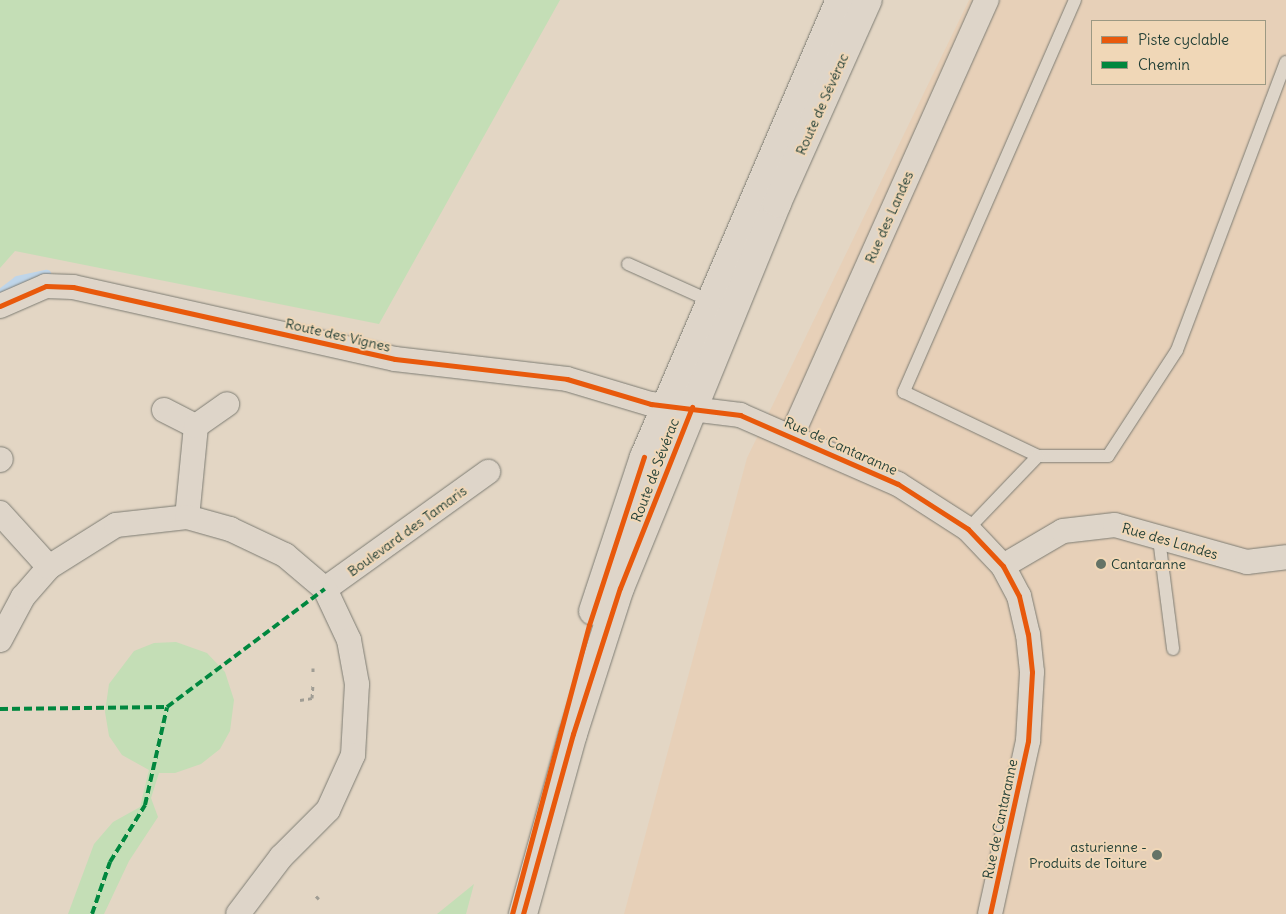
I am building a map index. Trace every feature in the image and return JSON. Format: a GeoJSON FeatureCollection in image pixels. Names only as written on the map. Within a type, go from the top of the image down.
{"type":"FeatureCollection","features":[{"type":"Feature","properties":{"kind":"main road","name":"Route de Sévérac"},"geometry":{"type":"LineString","coordinates":[[512,914],[588,626],[644,457],[678,405],[868,0]]}},
{"type":"Feature","properties":{"kind":"main road","name":"Route de Sévérac"},"geometry":{"type":"LineString","coordinates":[[523,914],[573,734],[635,552],[678,405],[715,303],[840,1]]}},
{"type":"Feature","properties":{"kind":"street","name":"Rue des Landes"},"geometry":{"type":"LineString","coordinates":[[792,435],[987,0]]}},
{"type":"Feature","properties":{"kind":"street","name":"Route des Vignes"},"geometry":{"type":"LineString","coordinates":[[0,306],[46,286],[73,287],[395,359],[567,379],[651,404],[678,405]]}},
{"type":"Feature","properties":{"kind":"street"},"geometry":{"type":"LineString","coordinates":[[187,517],[196,426],[227,404]]}},
{"type":"Feature","properties":{"kind":"street","name":"Rue de Cantaranne"},"geometry":{"type":"LineString","coordinates":[[678,405],[740,415],[792,435],[898,484],[968,529],[1003,566],[1019,596],[1032,672],[1025,759],[990,914]]}},
{"type":"Feature","properties":{"kind":"street"},"geometry":{"type":"LineString","coordinates":[[164,410],[196,426]]}},
{"type":"Feature","properties":{"kind":"street","name":"Boulevard des Tamaris"},"geometry":{"type":"LineString","coordinates":[[325,589],[488,472]]}},
{"type":"Feature","properties":{"kind":"street"},"geometry":{"type":"LineString","coordinates":[[0,513],[49,567]]}},
{"type":"Feature","properties":{"kind":"street"},"geometry":{"type":"LineString","coordinates":[[0,640],[23,597],[49,567],[116,525],[187,517],[230,529],[285,555],[325,589],[349,640],[357,684],[353,754],[328,810],[281,857],[238,914]]}},
{"type":"Feature","properties":{"kind":"street","name":"Rue des Landes"},"geometry":{"type":"LineString","coordinates":[[1003,566],[1062,531],[1115,525],[1159,539],[1247,562],[1286,557]]}},
{"type":"Feature","properties":{"kind":"lane"},"geometry":{"type":"LineString","coordinates":[[1074,0],[904,392],[1038,456],[1108,456],[1177,350],[1286,62]]}},
{"type":"Feature","properties":{"kind":"lane"},"geometry":{"type":"LineString","coordinates":[[628,264],[715,303]]}},
{"type":"Feature","properties":{"kind":"lane"},"geometry":{"type":"LineString","coordinates":[[968,529],[1038,456]]}},
{"type":"Feature","properties":{"kind":"lane"},"geometry":{"type":"LineString","coordinates":[[1159,539],[1172,649]]}},
{"type":"Feature","properties":{"kind":"path"},"geometry":{"type":"LineString","coordinates":[[313,668],[313,674]]}},
{"type":"Feature","properties":{"kind":"path"},"geometry":{"type":"LineString","coordinates":[[300,700],[312,698],[313,683]]}},
{"type":"Feature","properties":{"kind":"shaded area"},"geometry":{"type":"Polygon","coordinates":[[[969,0],[1286,0],[1286,914],[624,914],[747,458],[969,0]]]}},
{"type":"Feature","properties":{"kind":"green space"},"geometry":{"type":"Polygon","coordinates":[[[0,0],[560,0],[379,324],[15,251],[0,268],[0,0]]]}},
{"type":"Feature","properties":{"kind":"green space"},"geometry":{"type":"Polygon","coordinates":[[[176,642],[207,653],[225,672],[234,700],[230,731],[220,749],[201,764],[175,773],[159,773],[151,798],[158,817],[129,861],[104,914],[68,914],[94,844],[113,822],[140,807],[149,770],[122,755],[109,736],[105,712],[109,684],[134,651],[154,643],[176,642]]]}},
{"type":"Feature","properties":{"kind":"green space"},"geometry":{"type":"Polygon","coordinates":[[[474,884],[466,914],[437,914],[474,884]]]}},
{"type":"Feature","properties":{"kind":"waterway"},"geometry":{"type":"LineString","coordinates":[[0,293],[17,280],[46,274]]}},
{"type":"Feature","properties":{"kind":"marked path"},"geometry":{"type":"LineString","coordinates":[[92,914],[110,862],[145,805],[167,707],[325,589]]}},
{"type":"Feature","properties":{"kind":"marked path"},"geometry":{"type":"LineString","coordinates":[[0,709],[167,707]]}},
{"type":"Feature","properties":{"kind":"cycle path"},"geometry":{"type":"LineString","coordinates":[[0,306],[46,286],[73,287],[395,359],[567,379],[651,404],[740,415],[898,484],[968,529],[1003,566],[1019,596],[1028,634],[1032,672],[1028,741],[990,914]]}},
{"type":"Feature","properties":{"kind":"cycle path"},"geometry":{"type":"LineString","coordinates":[[523,914],[573,734],[620,588],[692,407]]}},
{"type":"Feature","properties":{"kind":"cycle path"},"geometry":{"type":"LineString","coordinates":[[512,914],[589,625],[644,457]]}},
{"type":"Feature","properties":{"kind":"place","name":"Cantaranne"},"geometry":{"type":"Point","coordinates":[1101,564]}},
{"type":"Feature","properties":{"kind":"place","name":"asturienne - Produits de Toiture"},"geometry":{"type":"Point","coordinates":[1157,855]}}]}
